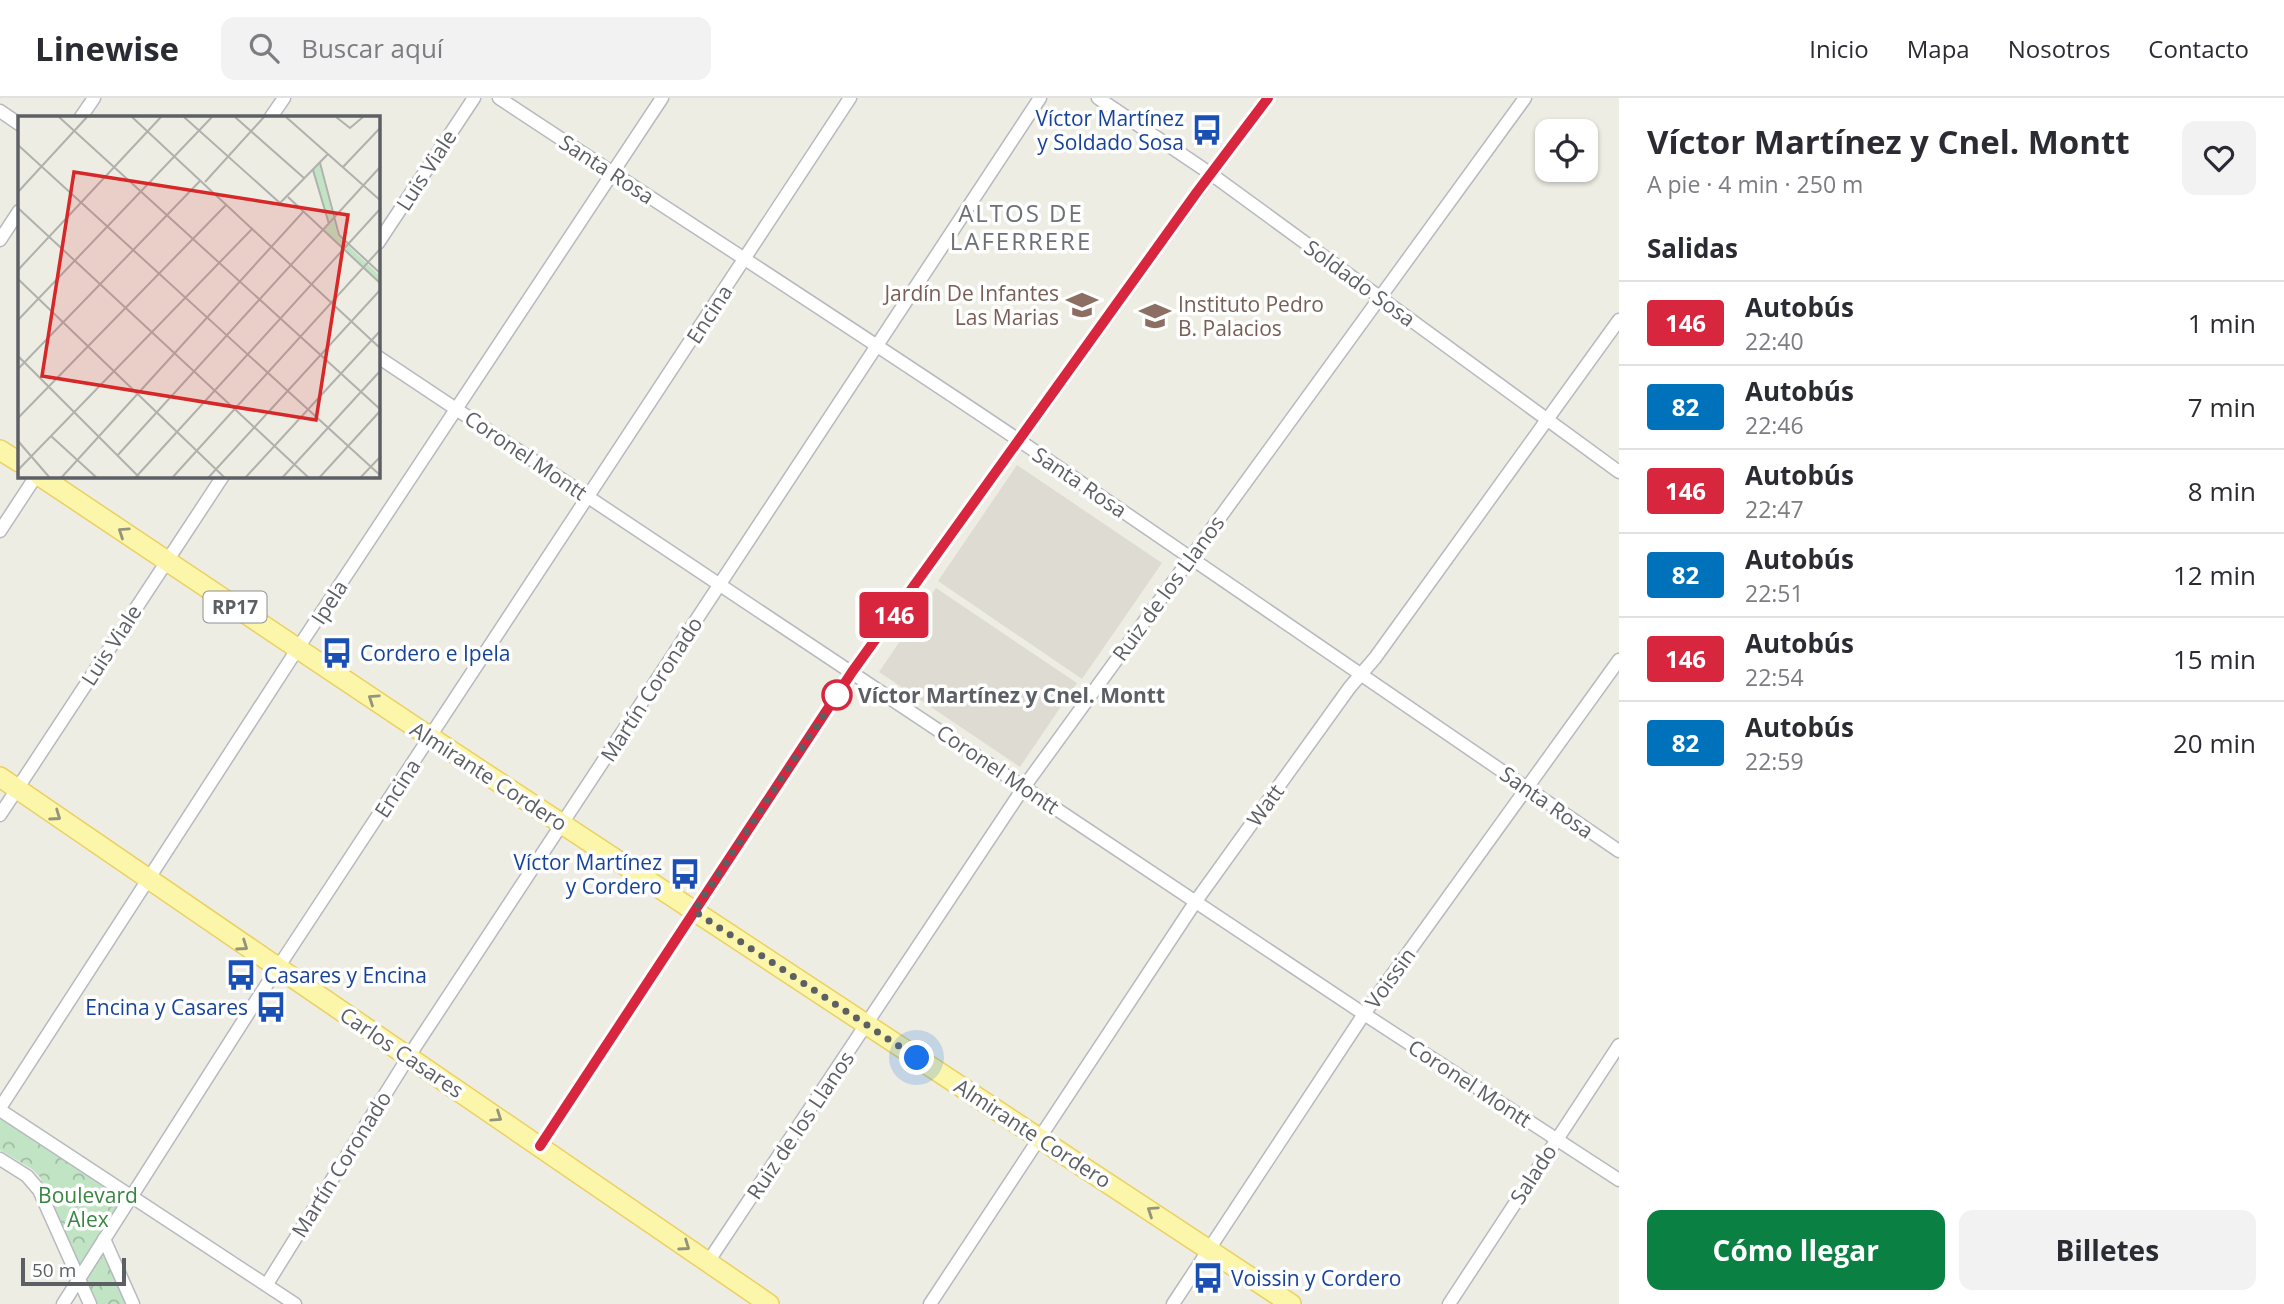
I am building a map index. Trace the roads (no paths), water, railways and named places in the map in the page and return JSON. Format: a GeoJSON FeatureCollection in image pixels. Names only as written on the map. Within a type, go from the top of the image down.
{"type":"FeatureCollection","features":[{"type":"Feature","properties":{"kind":"main road"},"geometry":{"type":"LineString","coordinates":[[0,450],[18,461]]}},
{"type":"Feature","properties":{"kind":"main road","name":"Almirante Cordero"},"geometry":{"type":"LineString","coordinates":[[41,478],[1291,1304]]}},
{"type":"Feature","properties":{"kind":"main road","name":"Carlos Casares"},"geometry":{"type":"LineString","coordinates":[[0,777],[769,1304]]}},
{"type":"Feature","properties":{"kind":"street"},"geometry":{"type":"LineString","coordinates":[[82,116],[94,98]]}},
{"type":"Feature","properties":{"kind":"street"},"geometry":{"type":"LineString","coordinates":[[272,116],[284,98]]}},
{"type":"Feature","properties":{"kind":"street","name":"Luis Viale"},"geometry":{"type":"LineString","coordinates":[[380,240],[474,98]]}},
{"type":"Feature","properties":{"kind":"street","name":"Santa Rosa"},"geometry":{"type":"LineString","coordinates":[[499,98],[746,257],[1020,441],[1362,673],[1619,852]]}},
{"type":"Feature","properties":{"kind":"street","name":"Ipela"},"geometry":{"type":"LineString","coordinates":[[0,1109],[147,879],[662,98]]}},
{"type":"Feature","properties":{"kind":"street","name":"Encina"},"geometry":{"type":"LineString","coordinates":[[63,1304],[430,737],[850,98]]}},
{"type":"Feature","properties":{"kind":"street","name":"Martín Coronado"},"geometry":{"type":"LineString","coordinates":[[267,1284],[408,1056],[1040,98]]}},
{"type":"Feature","properties":{"kind":"street","name":"Soldado Sosa"},"geometry":{"type":"LineString","coordinates":[[1098,98],[1211,174],[1619,472]]}},
{"type":"Feature","properties":{"kind":"street"},"geometry":{"type":"LineString","coordinates":[[540,1146],[852,672],[1268,98]]}},
{"type":"Feature","properties":{"kind":"street","name":"Ruiz de los Llanos"},"geometry":{"type":"LineString","coordinates":[[708,1262],[1024,787],[1525,98]]}},
{"type":"Feature","properties":{"kind":"street"},"geometry":{"type":"LineString","coordinates":[[0,111],[18,123]]}},
{"type":"Feature","properties":{"kind":"street"},"geometry":{"type":"LineString","coordinates":[[0,240],[18,213]]}},
{"type":"Feature","properties":{"kind":"street","name":"Watt"},"geometry":{"type":"LineString","coordinates":[[930,1304],[1196,901],[1619,320]]}},
{"type":"Feature","properties":{"kind":"street","name":"Coronel Montt"},"geometry":{"type":"LineString","coordinates":[[380,358],[1364,1014],[1619,1180]]}},
{"type":"Feature","properties":{"kind":"street"},"geometry":{"type":"LineString","coordinates":[[0,531],[37,478]]}},
{"type":"Feature","properties":{"kind":"street","name":"Luis Viale"},"geometry":{"type":"LineString","coordinates":[[0,814],[222,478]]}},
{"type":"Feature","properties":{"kind":"street","name":"Voissin"},"geometry":{"type":"LineString","coordinates":[[1173,1304],[1364,1014],[1619,660]]}},
{"type":"Feature","properties":{"kind":"street","name":"Salado"},"geometry":{"type":"LineString","coordinates":[[1449,1304],[1619,1045]]}},
{"type":"Feature","properties":{"kind":"street"},"geometry":{"type":"LineString","coordinates":[[0,1109],[295,1304]]}},
{"type":"Feature","properties":{"kind":"street"},"geometry":{"type":"LineString","coordinates":[[0,1159],[34,1183],[90,1304]]}},
{"type":"Feature","properties":{"kind":"street"},"geometry":{"type":"LineString","coordinates":[[104,1239],[133,1304]]}},
{"type":"Feature","properties":{"kind":"place","name":"Víctor Martínez y Soldado Sosa"},"geometry":{"type":"Point","coordinates":[1207,130]}},
{"type":"Feature","properties":{"kind":"place","name":"Jardín De Infantes Las Marias"},"geometry":{"type":"Point","coordinates":[1082,305]}},
{"type":"Feature","properties":{"kind":"place","name":"Instituto Pedro B. Palacios"},"geometry":{"type":"Point","coordinates":[1155,316]}},
{"type":"Feature","properties":{"kind":"place","name":"Cordero e Ipela"},"geometry":{"type":"Point","coordinates":[337,653]}},
{"type":"Feature","properties":{"kind":"place","name":"Víctor Martínez y Cnel. Montt"},"geometry":{"type":"Point","coordinates":[837,695]}},
{"type":"Feature","properties":{"kind":"place","name":"Víctor Martínez y Cordero"},"geometry":{"type":"Point","coordinates":[685,874]}},
{"type":"Feature","properties":{"kind":"place","name":"Casares y Encina"},"geometry":{"type":"Point","coordinates":[241,975]}},
{"type":"Feature","properties":{"kind":"place","name":"Encina y Casares"},"geometry":{"type":"Point","coordinates":[271,1007]}},
{"type":"Feature","properties":{"kind":"place","name":"Voissin y Cordero"},"geometry":{"type":"Point","coordinates":[1208,1278]}},
{"type":"Feature","properties":{"kind":"district","name":"ALTOS DE LAFERRERE"},"geometry":{"type":"Point","coordinates":[1021,226]}},
{"type":"Feature","properties":{"kind":"park label","name":"Boulevard Alex"},"geometry":{"type":"Point","coordinates":[88,1207]}}]}
